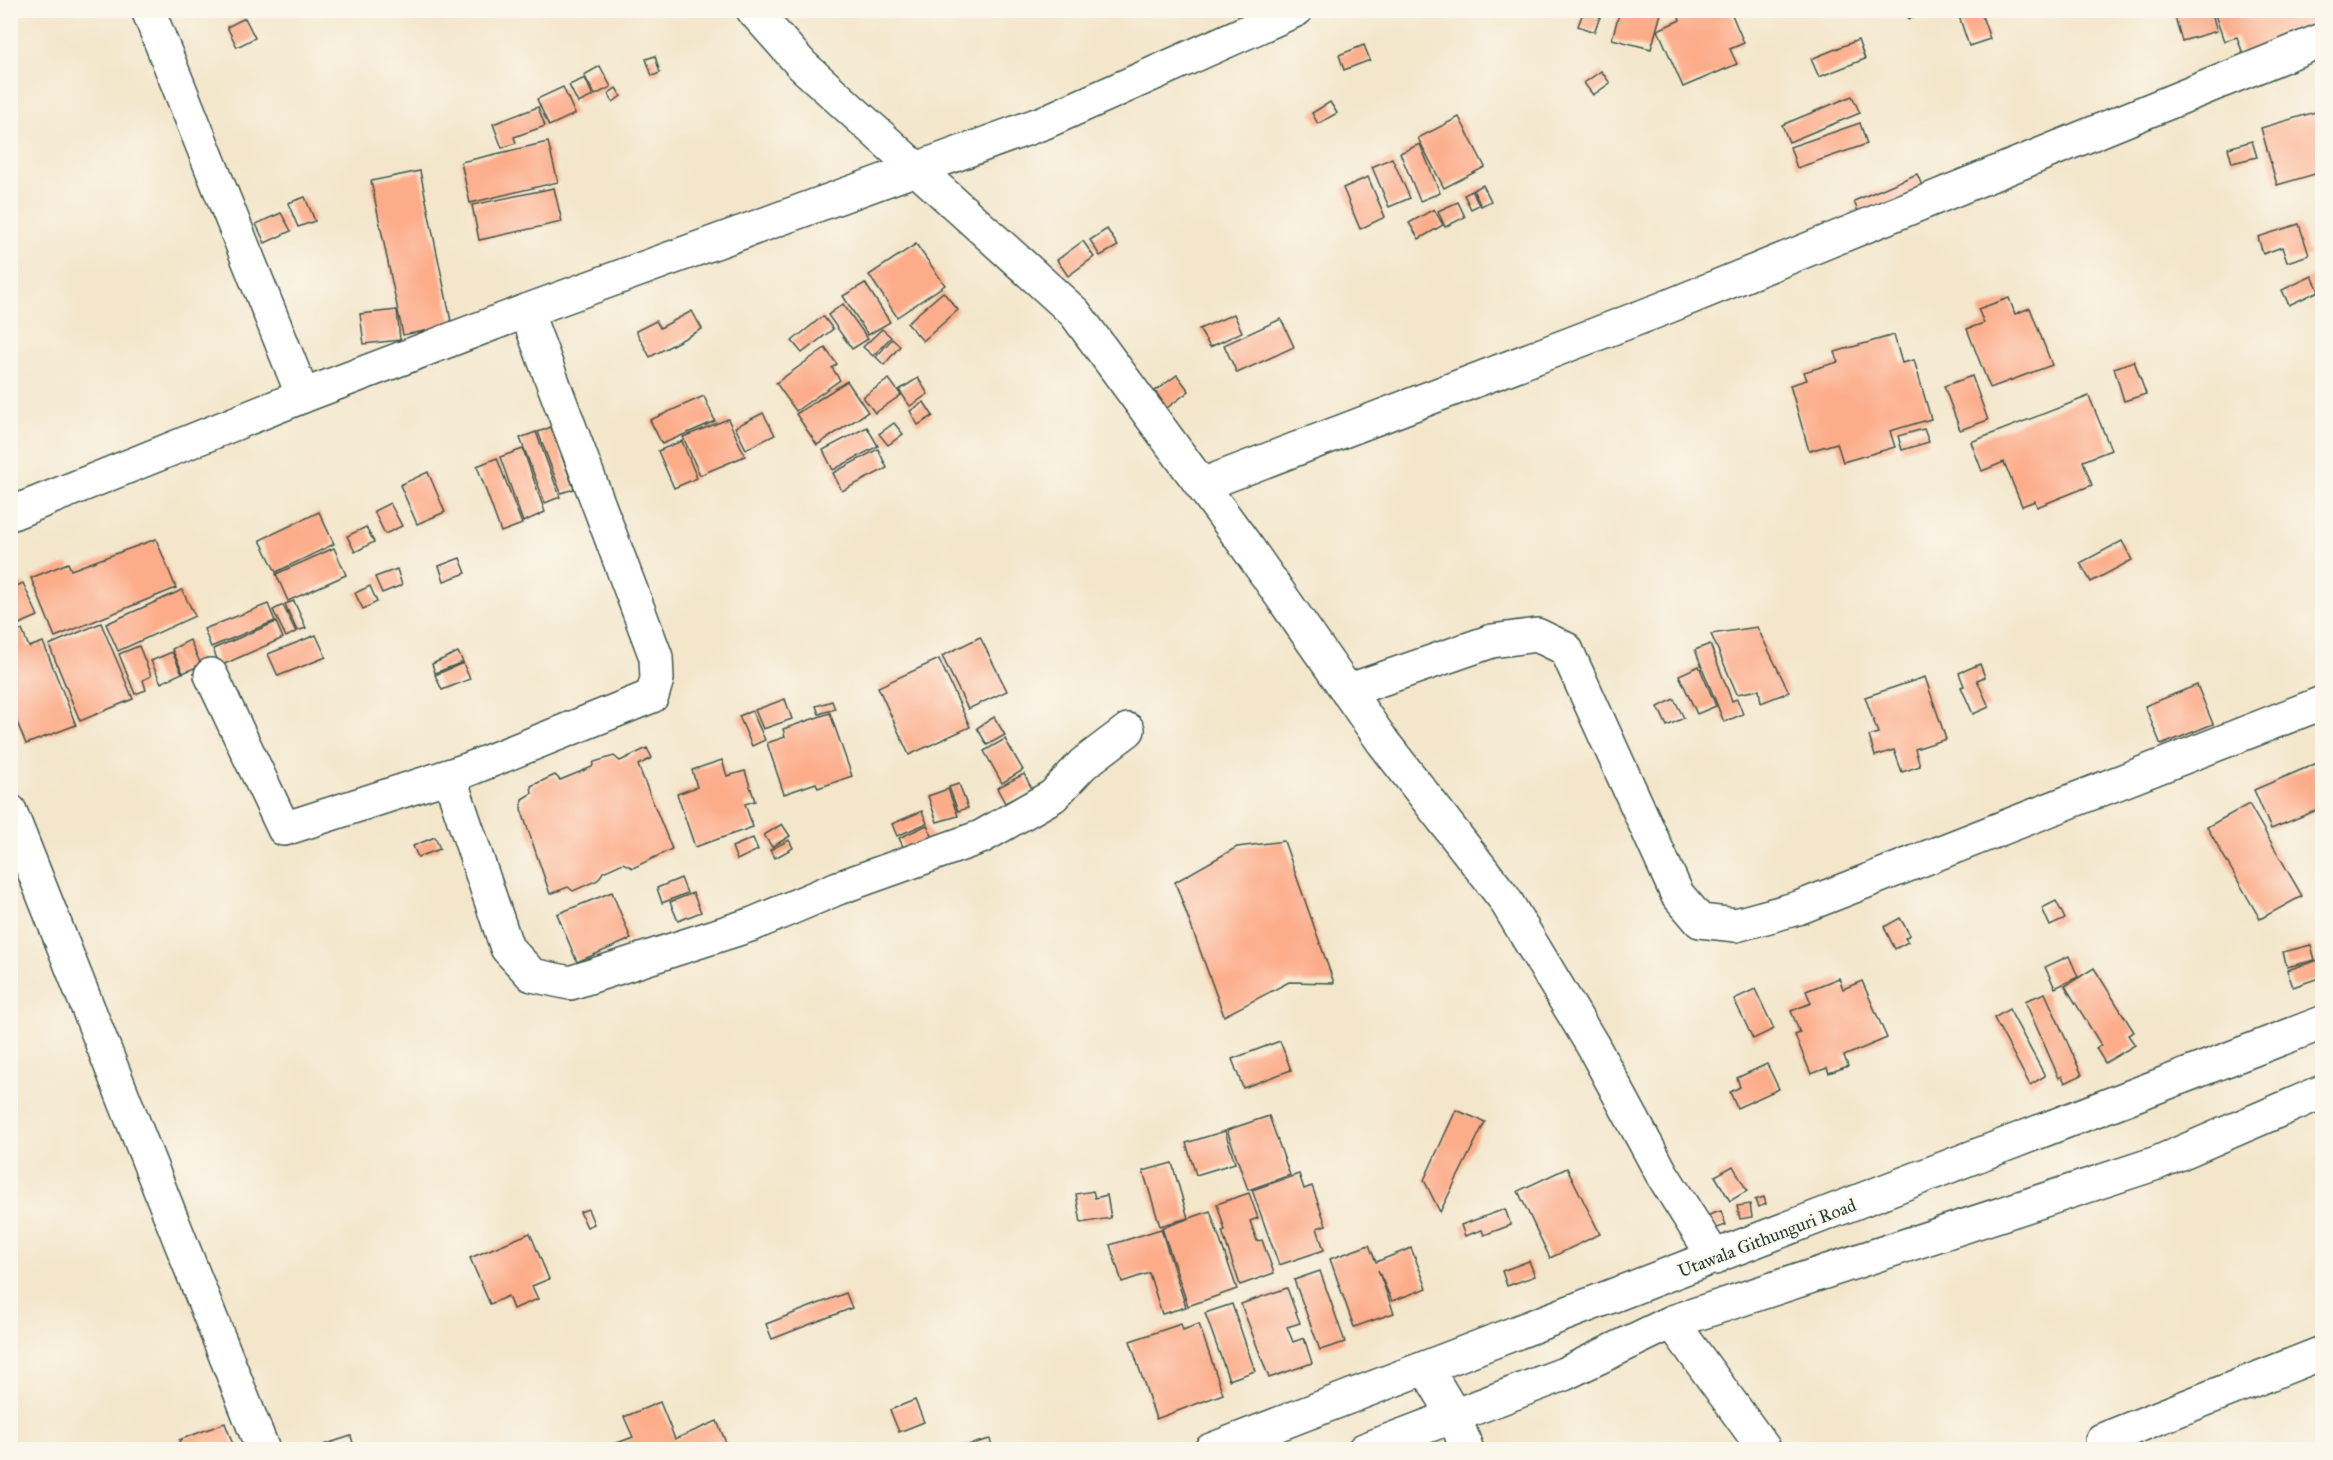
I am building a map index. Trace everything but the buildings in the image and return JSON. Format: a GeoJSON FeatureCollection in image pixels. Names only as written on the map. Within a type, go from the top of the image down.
{"type":"FeatureCollection","features":[{"type":"Feature","properties":{"kind":"street"},"geometry":{"type":"LineString","coordinates":[[148,10],[303,396]]}},
{"type":"Feature","properties":{"kind":"street"},"geometry":{"type":"LineString","coordinates":[[753,10],[802,65],[916,171],[1075,312],[1202,485],[1383,742],[1504,898],[1593,1046],[1662,1174],[1715,1258]]}},
{"type":"Feature","properties":{"kind":"street"},"geometry":{"type":"LineString","coordinates":[[10,514],[303,396],[526,311],[916,171],[1045,122],[1296,10]]}},
{"type":"Feature","properties":{"kind":"street"},"geometry":{"type":"LineString","coordinates":[[1202,485],[1695,296],[2322,40]]}},
{"type":"Feature","properties":{"kind":"street"},"geometry":{"type":"LineString","coordinates":[[212,675],[284,829],[449,776],[652,696],[657,679],[656,657],[526,311]]}},
{"type":"Feature","properties":{"kind":"street"},"geometry":{"type":"LineString","coordinates":[[1347,691],[1492,641],[1537,635],[1566,648],[1677,894],[1700,921],[1736,925],[1798,908],[2322,703]]}},
{"type":"Feature","properties":{"kind":"street"},"geometry":{"type":"LineString","coordinates":[[449,776],[507,948],[532,975],[570,983],[753,924],[838,888],[981,837],[1053,796],[1083,764],[1128,730]]}},
{"type":"Feature","properties":{"kind":"street"},"geometry":{"type":"LineString","coordinates":[[10,811],[263,1449]]}},
{"type":"Feature","properties":{"kind":"street","name":"Utawala Githunguri Road"},"geometry":{"type":"LineString","coordinates":[[1211,1449],[1715,1258],[2322,1023]]}},
{"type":"Feature","properties":{"kind":"street"},"geometry":{"type":"LineString","coordinates":[[1364,1449],[1564,1374],[1672,1322],[2157,1163],[2322,1092]]}},
{"type":"Feature","properties":{"kind":"street"},"geometry":{"type":"LineString","coordinates":[[1595,1304],[1618,1347]]}},
{"type":"Feature","properties":{"kind":"street"},"geometry":{"type":"LineString","coordinates":[[1672,1322],[1765,1449]]}},
{"type":"Feature","properties":{"kind":"street"},"geometry":{"type":"LineString","coordinates":[[2102,1440],[2322,1353]]}},
{"type":"Feature","properties":{"kind":"street"},"geometry":{"type":"LineString","coordinates":[[1426,1368],[1454,1415],[1467,1449]]}}]}
